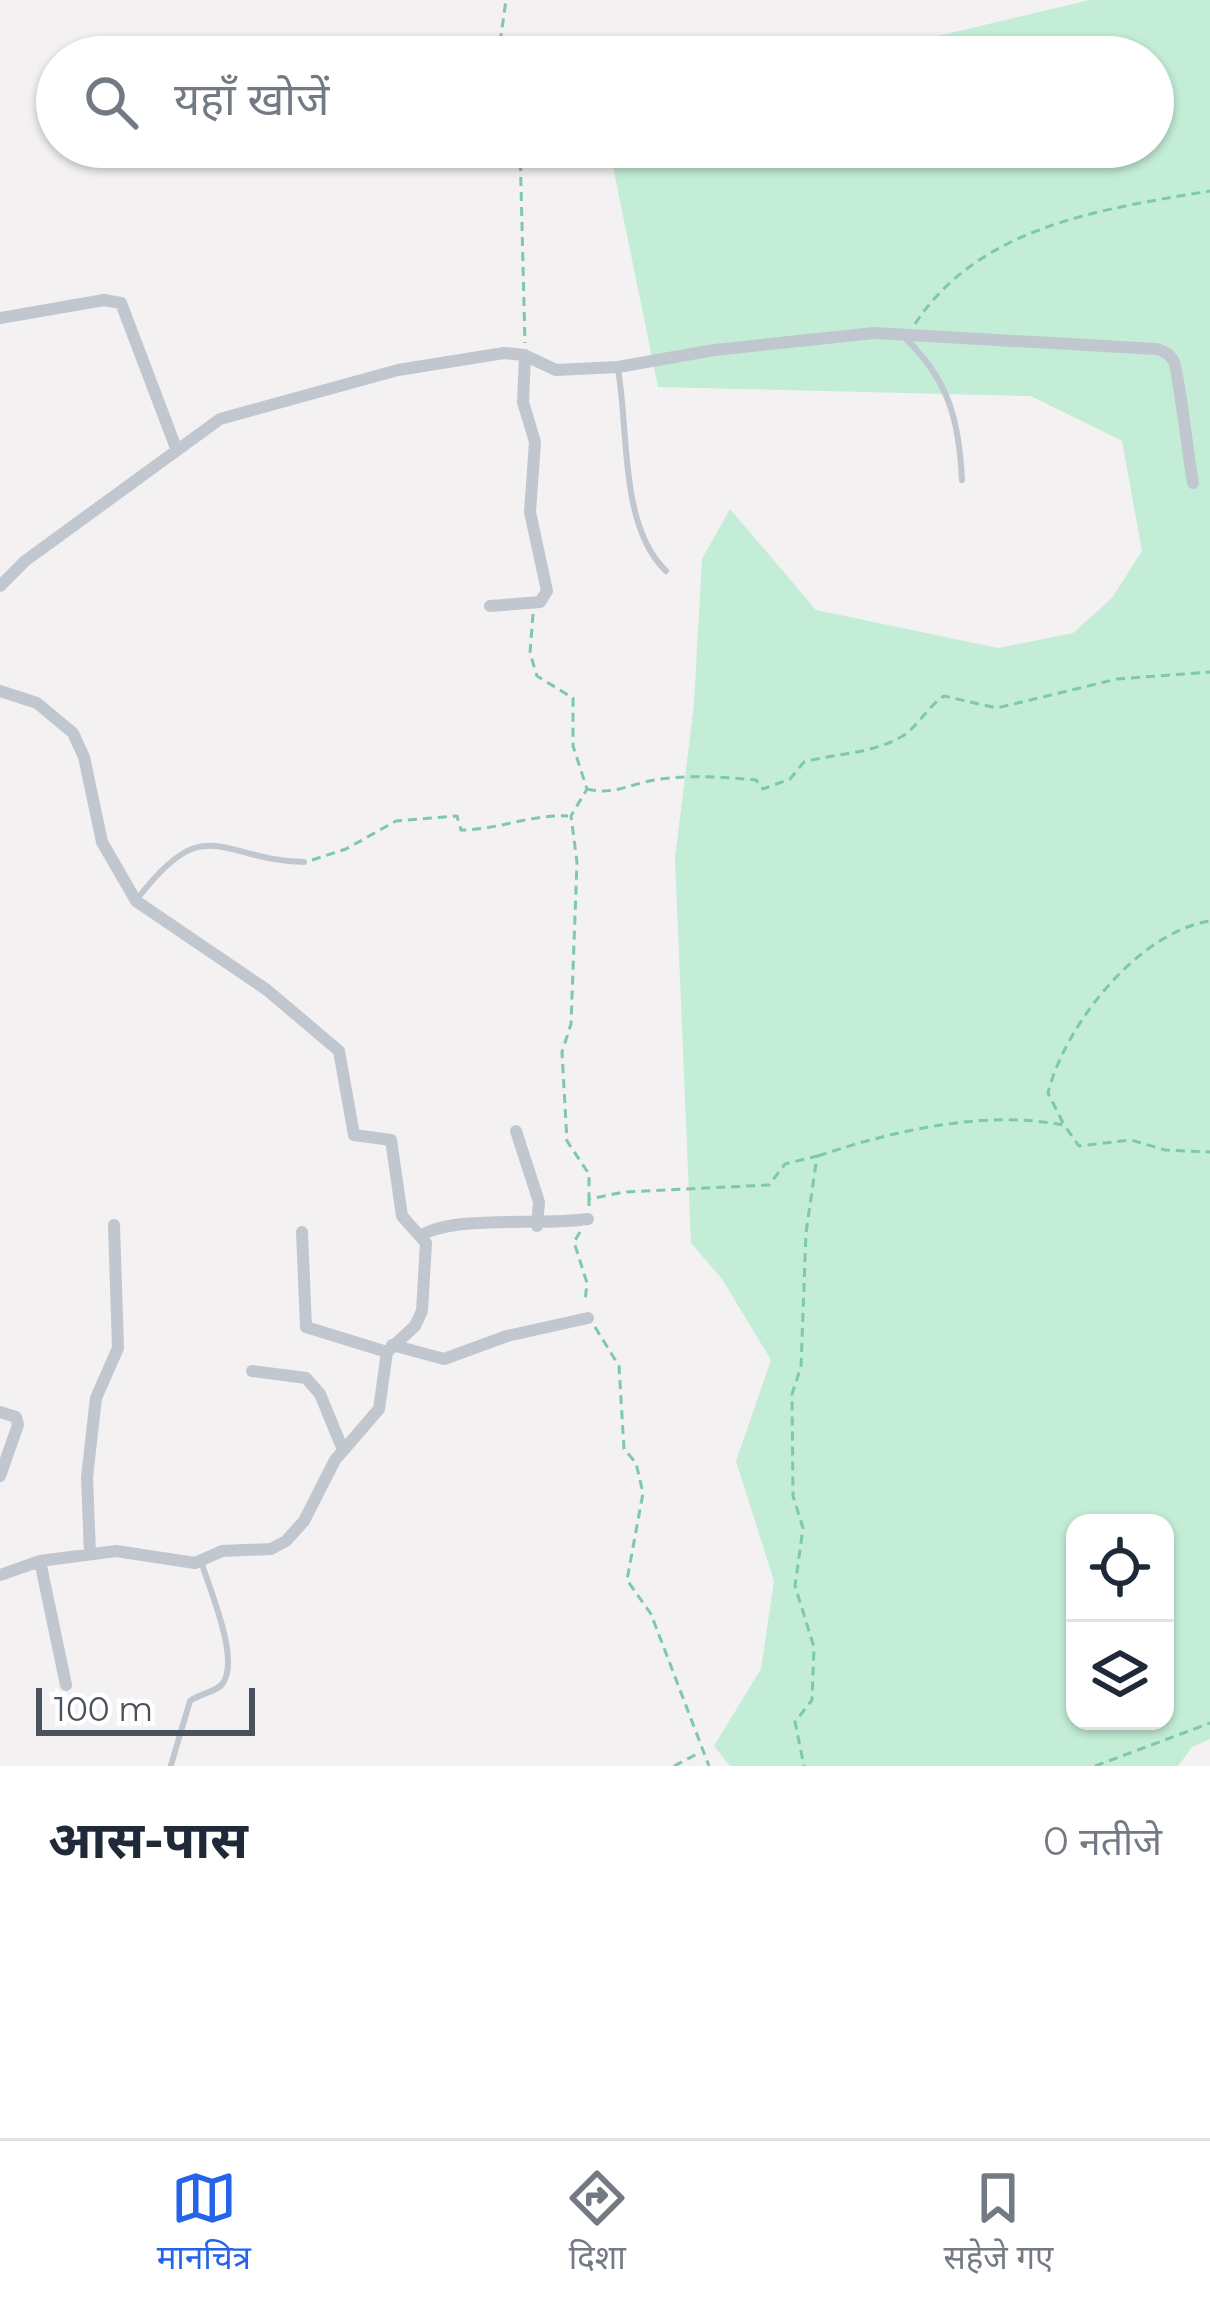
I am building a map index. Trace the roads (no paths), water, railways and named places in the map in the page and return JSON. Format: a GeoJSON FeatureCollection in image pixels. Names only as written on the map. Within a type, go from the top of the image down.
{"type":"FeatureCollection","features":[{"type":"Feature","properties":{"kind":"street"},"geometry":{"type":"LineString","coordinates":[[0,318],[104,300],[122,303],[176,448]]}},
{"type":"Feature","properties":{"kind":"street"},"geometry":{"type":"LineString","coordinates":[[0,586],[176,448],[237,411],[398,370],[524,355],[556,370],[618,367],[714,350],[904,335],[1166,353],[1178,370],[1181,433],[1193,483]]}},
{"type":"Feature","properties":{"kind":"street"},"geometry":{"type":"LineString","coordinates":[[490,606],[544,600],[547,584],[530,512],[536,442],[523,402],[524,355]]}},
{"type":"Feature","properties":{"kind":"street"},"geometry":{"type":"LineString","coordinates":[[0,691],[37,703],[74,734],[84,758],[102,842],[136,901],[267,990],[339,1051],[354,1135],[391,1140],[402,1216],[427,1243],[422,1311],[415,1326],[390,1349],[379,1409],[343,1450],[304,1521],[286,1541],[271,1549],[222,1551],[201,1562],[135,1552],[90,1554],[40,1561],[0,1575]]}},
{"type":"Feature","properties":{"kind":"street"},"geometry":{"type":"LineString","coordinates":[[517,1131],[539,1202],[537,1226]]}},
{"type":"Feature","properties":{"kind":"street"},"geometry":{"type":"LineString","coordinates":[[422,1235],[454,1222],[537,1226],[588,1219]]}},
{"type":"Feature","properties":{"kind":"street"},"geometry":{"type":"LineString","coordinates":[[90,1554],[89,1451],[97,1393],[118,1348],[114,1225]]}},
{"type":"Feature","properties":{"kind":"street"},"geometry":{"type":"LineString","coordinates":[[302,1232],[307,1327],[444,1359],[507,1336],[588,1318]]}},
{"type":"Feature","properties":{"kind":"street"},"geometry":{"type":"LineString","coordinates":[[251,1371],[306,1378],[320,1394],[343,1450]]}},
{"type":"Feature","properties":{"kind":"street"},"geometry":{"type":"LineString","coordinates":[[0,1412],[16,1417],[18,1425],[0,1476]]}},
{"type":"Feature","properties":{"kind":"street"},"geometry":{"type":"LineString","coordinates":[[40,1561],[66,1685]]}},
{"type":"Feature","properties":{"kind":"lane"},"geometry":{"type":"LineString","coordinates":[[904,335],[930,363],[950,399],[959,428],[962,480]]}},
{"type":"Feature","properties":{"kind":"lane"},"geometry":{"type":"LineString","coordinates":[[618,367],[625,463],[650,549],[666,571]]}},
{"type":"Feature","properties":{"kind":"lane"},"geometry":{"type":"LineString","coordinates":[[136,901],[162,867],[196,846],[238,847],[304,862]]}},
{"type":"Feature","properties":{"kind":"lane"},"geometry":{"type":"LineString","coordinates":[[171,1765],[190,1701],[220,1687],[225,1676],[226,1645],[201,1562]]}}]}
